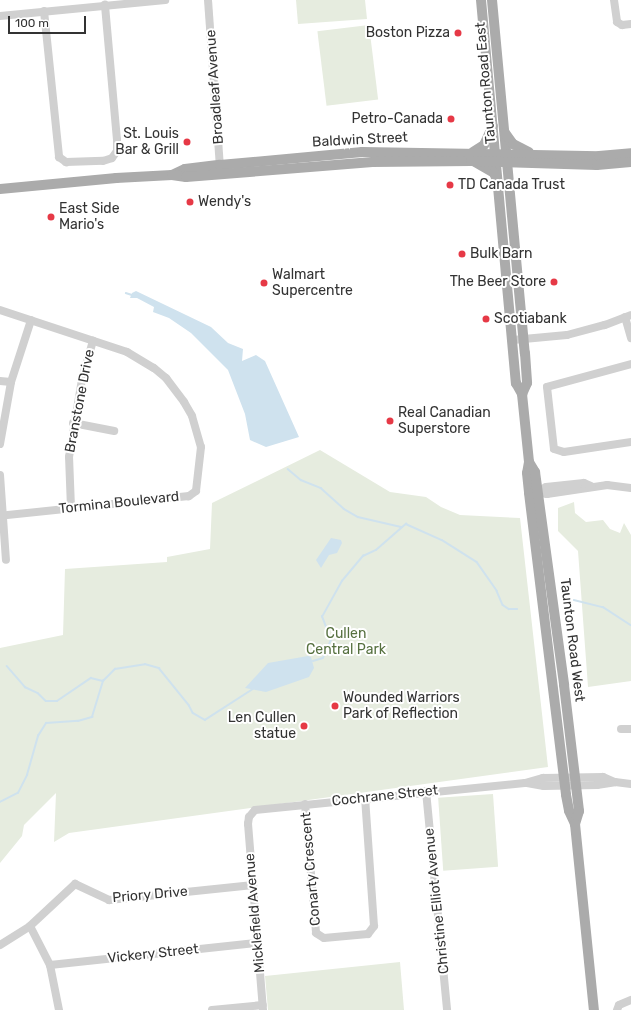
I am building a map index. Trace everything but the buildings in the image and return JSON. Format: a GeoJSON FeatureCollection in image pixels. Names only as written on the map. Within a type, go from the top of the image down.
{"type":"FeatureCollection","features":[{"type":"Feature","properties":{"kind":"main road","name":"Taunton Road East"},"geometry":{"type":"LineString","coordinates":[[481,0],[494,124],[502,158]]}},
{"type":"Feature","properties":{"kind":"main road","name":"Taunton Road East"},"geometry":{"type":"LineString","coordinates":[[492,0],[504,131],[502,158]]}},
{"type":"Feature","properties":{"kind":"main road"},"geometry":{"type":"LineString","coordinates":[[494,124],[484,145],[471,157],[494,173],[498,184]]}},
{"type":"Feature","properties":{"kind":"main road"},"geometry":{"type":"LineString","coordinates":[[504,131],[519,148],[551,155],[599,156],[631,153]]}},
{"type":"Feature","properties":{"kind":"main road","name":"Baldwin Street"},"geometry":{"type":"LineString","coordinates":[[0,189],[172,175],[186,177],[220,169],[471,157],[502,158],[551,155]]}},
{"type":"Feature","properties":{"kind":"main road"},"geometry":{"type":"LineString","coordinates":[[502,158],[530,163],[597,165],[631,162]]}},
{"type":"Feature","properties":{"kind":"main road","name":"Taunton Road West"},"geometry":{"type":"LineString","coordinates":[[502,158],[509,184],[524,340],[527,383],[522,394]]}},
{"type":"Feature","properties":{"kind":"main road","name":"Taunton Road West"},"geometry":{"type":"LineString","coordinates":[[502,158],[498,184],[516,383],[522,394],[529,462],[527,474],[529,493],[569,811],[575,824],[594,1010]]}},
{"type":"Feature","properties":{"kind":"main road"},"geometry":{"type":"LineString","coordinates":[[509,184],[517,170],[530,163]]}},
{"type":"Feature","properties":{"kind":"main road","name":"Taunton Road West"},"geometry":{"type":"LineString","coordinates":[[529,462],[535,472],[538,492],[579,811],[575,824]]}},
{"type":"Feature","properties":{"kind":"street"},"geometry":{"type":"LineString","coordinates":[[0,16],[165,0]]}},
{"type":"Feature","properties":{"kind":"street","name":"Broadleaf Avenue"},"geometry":{"type":"LineString","coordinates":[[208,0],[220,169]]}},
{"type":"Feature","properties":{"kind":"street"},"geometry":{"type":"LineString","coordinates":[[614,0],[617,22],[622,25],[631,24]]}},
{"type":"Feature","properties":{"kind":"street"},"geometry":{"type":"LineString","coordinates":[[44,11],[59,157],[66,162],[103,161],[112,158],[117,151],[118,140],[105,5]]}},
{"type":"Feature","properties":{"kind":"street","name":"Tormina Boulevard"},"geometry":{"type":"LineString","coordinates":[[0,310],[142,359],[166,378],[192,416],[201,447],[196,491],[189,496],[2,516]]}},
{"type":"Feature","properties":{"kind":"street"},"geometry":{"type":"LineString","coordinates":[[513,340],[567,335],[628,316],[631,338]]}},
{"type":"Feature","properties":{"kind":"street"},"geometry":{"type":"LineString","coordinates":[[0,444],[10,382],[31,320]]}},
{"type":"Feature","properties":{"kind":"street","name":"Branstone Drive"},"geometry":{"type":"LineString","coordinates":[[71,508],[69,458],[73,423],[86,359],[93,341]]}},
{"type":"Feature","properties":{"kind":"street"},"geometry":{"type":"LineString","coordinates":[[631,364],[547,387],[554,449],[564,452],[631,442]]}},
{"type":"Feature","properties":{"kind":"street"},"geometry":{"type":"LineString","coordinates":[[0,381],[10,382]]}},
{"type":"Feature","properties":{"kind":"street"},"geometry":{"type":"LineString","coordinates":[[73,423],[114,431]]}},
{"type":"Feature","properties":{"kind":"street"},"geometry":{"type":"LineString","coordinates":[[0,475],[6,560]]}},
{"type":"Feature","properties":{"kind":"street"},"geometry":{"type":"LineString","coordinates":[[538,492],[546,487],[584,483],[591,486],[618,485],[631,488]]}},
{"type":"Feature","properties":{"kind":"street"},"geometry":{"type":"LineString","coordinates":[[621,729],[631,729]]}},
{"type":"Feature","properties":{"kind":"street","name":"Cochrane Street"},"geometry":{"type":"LineString","coordinates":[[249,816],[255,810],[426,791],[526,783],[575,781],[631,784]]}},
{"type":"Feature","properties":{"kind":"street","name":"Christine Elliot Avenue"},"geometry":{"type":"LineString","coordinates":[[426,791],[447,1010]]}},
{"type":"Feature","properties":{"kind":"street","name":"Conarty Crescent"},"geometry":{"type":"LineString","coordinates":[[306,804],[316,933],[324,938],[368,934],[374,926],[365,798]]}},
{"type":"Feature","properties":{"kind":"street","name":"Micklefield Avenue"},"geometry":{"type":"LineString","coordinates":[[249,816],[256,943],[263,1008]]}},
{"type":"Feature","properties":{"kind":"street","name":"Priory Drive"},"geometry":{"type":"LineString","coordinates":[[0,945],[30,926],[76,884],[109,900],[253,885]]}},
{"type":"Feature","properties":{"kind":"street"},"geometry":{"type":"LineString","coordinates":[[30,926],[50,965],[59,1010]]}},
{"type":"Feature","properties":{"kind":"street","name":"Vickery Street"},"geometry":{"type":"LineString","coordinates":[[50,965],[256,943]]}},
{"type":"Feature","properties":{"kind":"street"},"geometry":{"type":"LineString","coordinates":[[617,1010],[619,1005],[631,1000]]}},
{"type":"Feature","properties":{"kind":"street"},"geometry":{"type":"LineString","coordinates":[[212,1010],[263,1008]]}},
{"type":"Feature","properties":{"kind":"green space"},"geometry":{"type":"Polygon","coordinates":[[[296,0],[365,0],[367,19],[298,24],[296,0]]]}},
{"type":"Feature","properties":{"kind":"green space"},"geometry":{"type":"Polygon","coordinates":[[[369,25],[378,99],[327,106],[317,31],[369,25]]]}},
{"type":"Feature","properties":{"kind":"green space","name":"Cullen Central Park"},"geometry":{"type":"Polygon","coordinates":[[[320,450],[390,492],[426,497],[441,507],[460,515],[520,518],[548,767],[69,833],[54,842],[56,793],[24,825],[22,836],[0,863],[0,648],[63,635],[65,569],[167,562],[167,557],[210,549],[212,503],[320,450]]]}},
{"type":"Feature","properties":{"kind":"green space"},"geometry":{"type":"Polygon","coordinates":[[[574,502],[575,513],[586,522],[603,520],[610,529],[620,533],[624,523],[631,535],[631,681],[588,687],[578,551],[558,531],[558,508],[574,502]]]}},
{"type":"Feature","properties":{"kind":"green space"},"geometry":{"type":"Polygon","coordinates":[[[493,794],[498,867],[443,871],[438,798],[493,794]]]}},
{"type":"Feature","properties":{"kind":"green space"},"geometry":{"type":"Polygon","coordinates":[[[400,962],[404,1010],[268,1010],[265,976],[400,962]]]}},
{"type":"Feature","properties":{"kind":"water"},"geometry":{"type":"Polygon","coordinates":[[[136,291],[211,327],[228,343],[243,349],[242,361],[256,355],[265,361],[299,437],[266,447],[250,440],[245,414],[228,370],[191,333],[169,318],[153,312],[154,307],[137,298],[130,298],[132,293],[136,291]]]}},
{"type":"Feature","properties":{"kind":"water"},"geometry":{"type":"Polygon","coordinates":[[[331,538],[341,540],[342,543],[337,553],[329,555],[321,568],[316,560],[331,538]]]}},
{"type":"Feature","properties":{"kind":"water"},"geometry":{"type":"Polygon","coordinates":[[[308,656],[311,657],[314,668],[309,677],[266,692],[245,688],[268,663],[308,656]]]}},
{"type":"Feature","properties":{"kind":"waterway"},"geometry":{"type":"LineString","coordinates":[[126,293],[132,295]]}},
{"type":"Feature","properties":{"kind":"waterway"},"geometry":{"type":"LineString","coordinates":[[288,469],[301,480],[321,488],[344,509],[358,517],[401,527]]}},
{"type":"Feature","properties":{"kind":"waterway"},"geometry":{"type":"LineString","coordinates":[[313,661],[323,658],[331,640],[322,617],[342,581],[363,556],[376,550],[406,524],[442,540],[477,562],[497,591],[503,605],[509,609],[517,609]]}},
{"type":"Feature","properties":{"kind":"waterway"},"geometry":{"type":"LineString","coordinates":[[574,600],[603,607],[631,625]]}},
{"type":"Feature","properties":{"kind":"waterway"},"geometry":{"type":"LineString","coordinates":[[0,802],[18,793],[27,775],[38,736],[46,723],[78,721],[92,717],[103,681],[115,669],[145,664],[159,668],[189,705],[193,713],[205,720],[253,689]]}},
{"type":"Feature","properties":{"kind":"waterway"},"geometry":{"type":"LineString","coordinates":[[7,666],[25,687],[38,693],[46,701],[57,701],[91,678],[103,681]]}},
{"type":"Feature","properties":{"kind":"place","name":"Boston Pizza"},"geometry":{"type":"Point","coordinates":[458,33]}},
{"type":"Feature","properties":{"kind":"place","name":"Petro-Canada"},"geometry":{"type":"Point","coordinates":[451,119]}},
{"type":"Feature","properties":{"kind":"place","name":"St. Louis Bar & Grill"},"geometry":{"type":"Point","coordinates":[187,142]}},
{"type":"Feature","properties":{"kind":"place","name":"TD Canada Trust"},"geometry":{"type":"Point","coordinates":[450,185]}},
{"type":"Feature","properties":{"kind":"place","name":"Wendy's"},"geometry":{"type":"Point","coordinates":[190,202]}},
{"type":"Feature","properties":{"kind":"place","name":"East Side Mario's"},"geometry":{"type":"Point","coordinates":[51,217]}},
{"type":"Feature","properties":{"kind":"place","name":"Bulk Barn"},"geometry":{"type":"Point","coordinates":[462,254]}},
{"type":"Feature","properties":{"kind":"place","name":"The Beer Store"},"geometry":{"type":"Point","coordinates":[554,282]}},
{"type":"Feature","properties":{"kind":"place","name":"Walmart Supercentre"},"geometry":{"type":"Point","coordinates":[264,283]}},
{"type":"Feature","properties":{"kind":"place","name":"Scotiabank"},"geometry":{"type":"Point","coordinates":[486,319]}},
{"type":"Feature","properties":{"kind":"place","name":"Real Canadian Superstore"},"geometry":{"type":"Point","coordinates":[390,421]}},
{"type":"Feature","properties":{"kind":"place","name":"Wounded Warriors Park of Reflection"},"geometry":{"type":"Point","coordinates":[335,706]}},
{"type":"Feature","properties":{"kind":"place","name":"Len Cullen statue"},"geometry":{"type":"Point","coordinates":[304,726]}}]}
